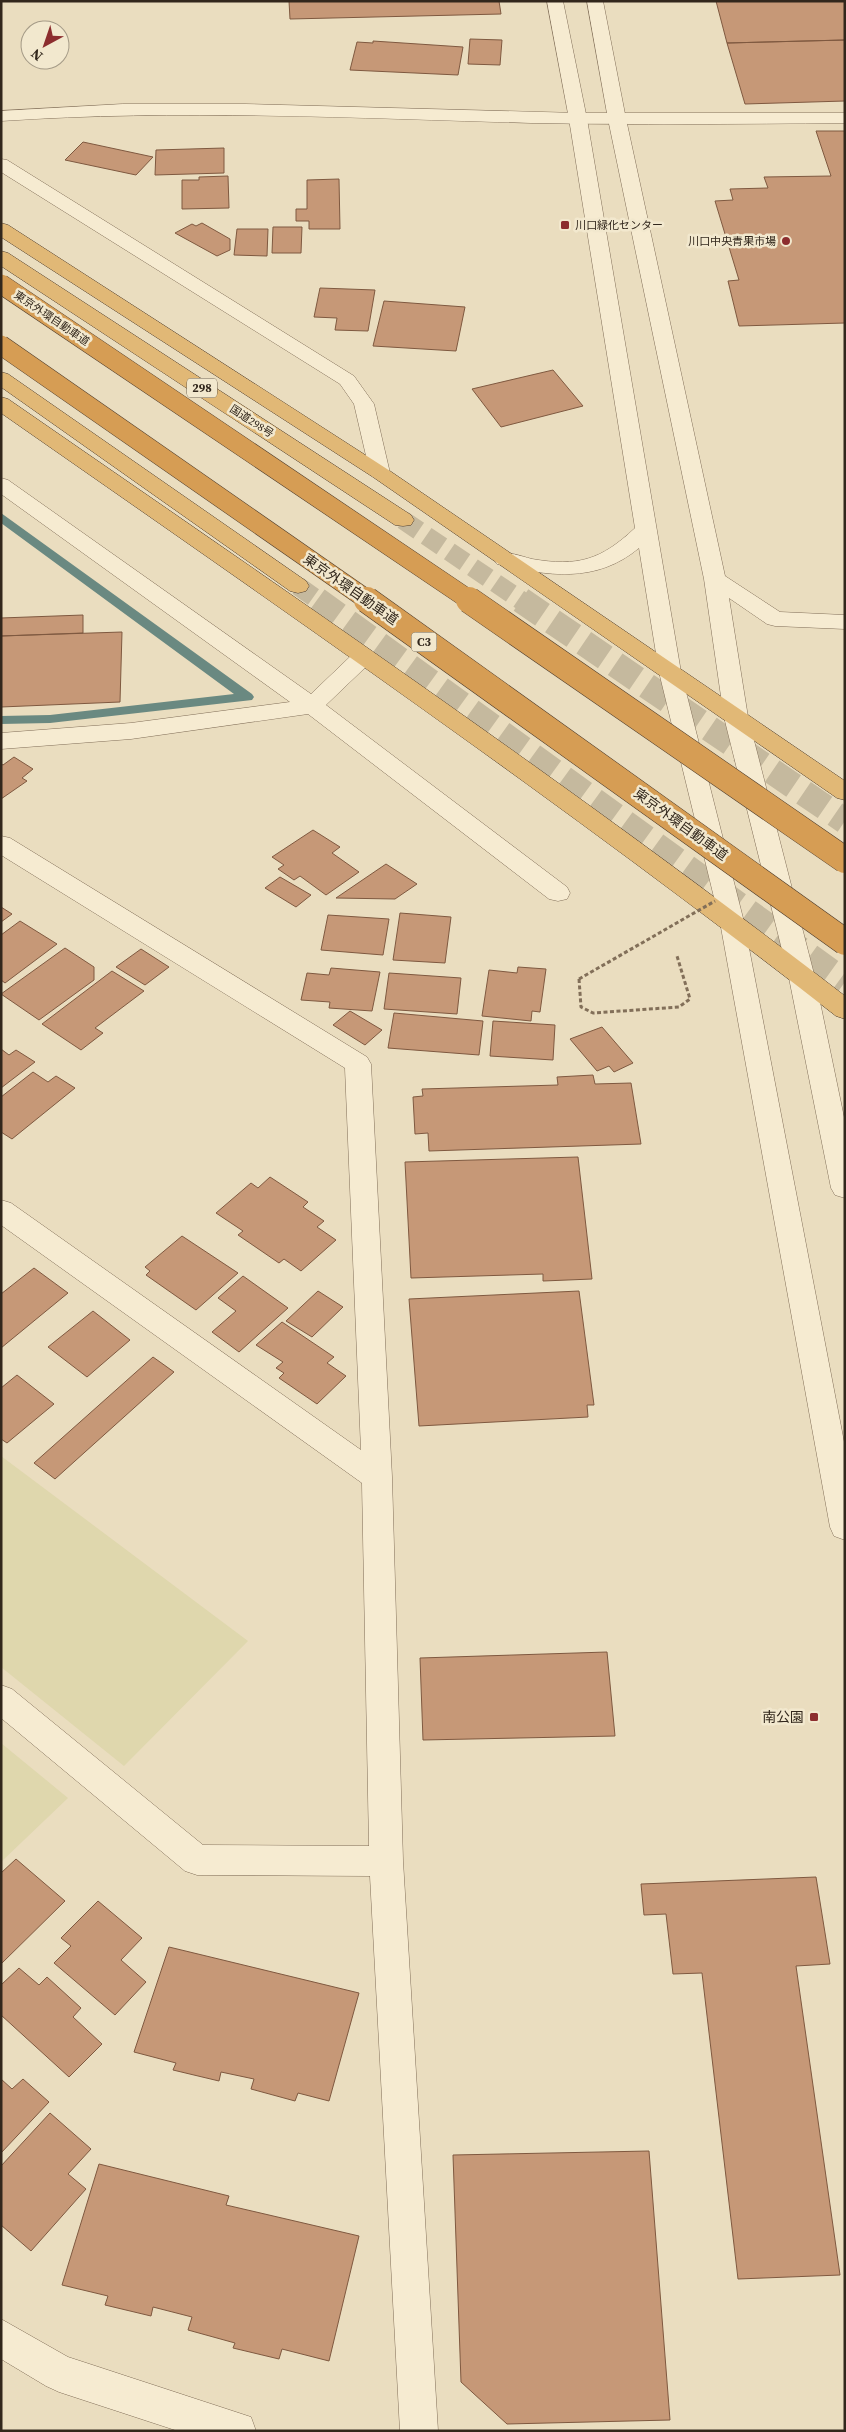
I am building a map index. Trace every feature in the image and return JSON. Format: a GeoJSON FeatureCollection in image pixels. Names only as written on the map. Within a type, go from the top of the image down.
{"type":"FeatureCollection","features":[{"type":"Feature","properties":{"kind":"highway"},"geometry":{"type":"LineString","coordinates":[[1,229],[380,473],[845,792]]}},
{"type":"Feature","properties":{"kind":"highway","name":"国道298号"},"geometry":{"type":"LineString","coordinates":[[1,257],[403,520]]}},
{"type":"Feature","properties":{"kind":"highway","name":"東京外環自動車道"},"geometry":{"type":"LineString","coordinates":[[1,284],[375,535],[845,860]]}},
{"type":"Feature","properties":{"kind":"highway","name":"東京外環自動車道"},"geometry":{"type":"LineString","coordinates":[[1,345],[330,574],[845,942]]}},
{"type":"Feature","properties":{"kind":"highway"},"geometry":{"type":"LineString","coordinates":[[1,378],[298,586]]}},
{"type":"Feature","properties":{"kind":"highway"},"geometry":{"type":"LineString","coordinates":[[1,403],[364,656],[732,922],[845,1010]]}},
{"type":"Feature","properties":{"kind":"street"},"geometry":{"type":"LineString","coordinates":[[555,1],[578,119],[670,672],[732,922],[845,1527]]}},
{"type":"Feature","properties":{"kind":"street"},"geometry":{"type":"LineString","coordinates":[[595,1],[617,119],[715,579],[736,717],[802,978],[845,1188]]}},
{"type":"Feature","properties":{"kind":"street"},"geometry":{"type":"LineString","coordinates":[[1,116],[78,110],[196,107],[578,119],[845,118]]}},
{"type":"Feature","properties":{"kind":"street"},"geometry":{"type":"LineString","coordinates":[[1,164],[347,380],[364,404],[380,473]]}},
{"type":"Feature","properties":{"kind":"street"},"geometry":{"type":"LineString","coordinates":[[1,484],[312,706],[558,893]]}},
{"type":"Feature","properties":{"kind":"street"},"geometry":{"type":"LineString","coordinates":[[505,559],[539,568],[570,570],[593,566],[610,559],[628,548],[646,530]]}},
{"type":"Feature","properties":{"kind":"street"},"geometry":{"type":"LineString","coordinates":[[715,579],[775,619],[845,622]]}},
{"type":"Feature","properties":{"kind":"street"},"geometry":{"type":"LineString","coordinates":[[1,741],[131,731],[312,706],[364,656]]}},
{"type":"Feature","properties":{"kind":"street"},"geometry":{"type":"LineString","coordinates":[[1,844],[358,1064],[377,1477],[386,1861],[418,2431]]}},
{"type":"Feature","properties":{"kind":"street"},"geometry":{"type":"LineString","coordinates":[[1,1210],[377,1477]]}},
{"type":"Feature","properties":{"kind":"street"},"geometry":{"type":"LineString","coordinates":[[1,1699],[197,1860],[386,1861]]}},
{"type":"Feature","properties":{"kind":"street"},"geometry":{"type":"LineString","coordinates":[[1,2338],[59,2373],[237,2431]]}},
{"type":"Feature","properties":{"kind":"path"},"geometry":{"type":"LineString","coordinates":[[579,980],[581,1007],[593,1013],[679,1007],[690,999],[677,956]]}},
{"type":"Feature","properties":{"kind":"shaded area"},"geometry":{"type":"Polygon","coordinates":[[[1,1456],[248,1641],[124,1766],[1,1667],[1,1456]]]}},
{"type":"Feature","properties":{"kind":"shaded area"},"geometry":{"type":"Polygon","coordinates":[[[1,1743],[68,1798],[1,1862],[1,1743]]]}},
{"type":"Feature","properties":{"kind":"building"},"geometry":{"type":"Polygon","coordinates":[[[289,1],[499,1],[501,14],[290,19],[289,1]]]}},
{"type":"Feature","properties":{"kind":"building"},"geometry":{"type":"Polygon","coordinates":[[[716,1],[845,1],[845,40],[727,43],[716,1]]]}},
{"type":"Feature","properties":{"kind":"building"},"geometry":{"type":"Polygon","coordinates":[[[470,39],[502,40],[500,65],[468,64],[470,39]]]}},
{"type":"Feature","properties":{"kind":"building"},"geometry":{"type":"Polygon","coordinates":[[[845,40],[845,101],[745,104],[727,43],[845,40]]]}},
{"type":"Feature","properties":{"kind":"building"},"geometry":{"type":"Polygon","coordinates":[[[373,41],[463,47],[458,75],[350,70],[357,42],[373,43],[373,41]]]}},
{"type":"Feature","properties":{"kind":"building","name":"川口中央青果市場"},"geometry":{"type":"Polygon","coordinates":[[[816,131],[845,131],[845,323],[739,326],[728,281],[739,280],[715,201],[733,200],[730,189],[768,188],[764,177],[831,176],[816,131]]]}},
{"type":"Feature","properties":{"kind":"building"},"geometry":{"type":"Polygon","coordinates":[[[83,142],[153,157],[136,175],[65,160],[83,142]]]}},
{"type":"Feature","properties":{"kind":"building"},"geometry":{"type":"Polygon","coordinates":[[[224,148],[224,173],[155,175],[156,150],[224,148]]]}},
{"type":"Feature","properties":{"kind":"building"},"geometry":{"type":"Polygon","coordinates":[[[228,176],[229,208],[182,209],[182,180],[199,180],[199,177],[228,176]]]}},
{"type":"Feature","properties":{"kind":"building"},"geometry":{"type":"Polygon","coordinates":[[[339,179],[340,229],[309,229],[309,221],[296,221],[296,209],[307,209],[307,180],[339,179]]]}},
{"type":"Feature","properties":{"kind":"building"},"geometry":{"type":"Polygon","coordinates":[[[202,223],[230,239],[230,250],[217,256],[175,233],[192,224],[196,226],[202,223]]]}},
{"type":"Feature","properties":{"kind":"building"},"geometry":{"type":"Polygon","coordinates":[[[273,227],[302,227],[301,253],[272,253],[273,227]]]}},
{"type":"Feature","properties":{"kind":"building"},"geometry":{"type":"Polygon","coordinates":[[[237,229],[268,229],[267,256],[234,255],[237,229]]]}},
{"type":"Feature","properties":{"kind":"building"},"geometry":{"type":"Polygon","coordinates":[[[320,288],[375,290],[368,331],[335,330],[337,318],[314,317],[320,288]]]}},
{"type":"Feature","properties":{"kind":"building"},"geometry":{"type":"Polygon","coordinates":[[[384,301],[465,307],[456,351],[373,346],[384,301]]]}},
{"type":"Feature","properties":{"kind":"building"},"geometry":{"type":"Polygon","coordinates":[[[553,370],[583,406],[501,427],[472,389],[553,370]]]}},
{"type":"Feature","properties":{"kind":"building"},"geometry":{"type":"Polygon","coordinates":[[[83,615],[83,633],[1,636],[1,618],[83,615]]]}},
{"type":"Feature","properties":{"kind":"building"},"geometry":{"type":"Polygon","coordinates":[[[122,632],[120,702],[1,707],[1,636],[122,632]]]}},
{"type":"Feature","properties":{"kind":"building"},"geometry":{"type":"Polygon","coordinates":[[[14,757],[33,769],[22,778],[27,781],[1,799],[1,764],[3,765],[14,757]]]}},
{"type":"Feature","properties":{"kind":"building"},"geometry":{"type":"Polygon","coordinates":[[[313,830],[340,847],[332,853],[359,872],[326,895],[300,876],[294,880],[278,869],[284,865],[272,857],[313,830]]]}},
{"type":"Feature","properties":{"kind":"building"},"geometry":{"type":"Polygon","coordinates":[[[386,864],[417,884],[395,899],[336,898],[386,864]]]}},
{"type":"Feature","properties":{"kind":"building"},"geometry":{"type":"Polygon","coordinates":[[[280,877],[311,895],[296,907],[265,888],[280,877]]]}},
{"type":"Feature","properties":{"kind":"building"},"geometry":{"type":"Polygon","coordinates":[[[1,907],[12,914],[1,922],[1,907]]]}},
{"type":"Feature","properties":{"kind":"building"},"geometry":{"type":"Polygon","coordinates":[[[400,913],[451,917],[445,963],[393,960],[400,913]]]}},
{"type":"Feature","properties":{"kind":"building"},"geometry":{"type":"Polygon","coordinates":[[[328,915],[389,919],[383,955],[321,950],[328,915]]]}},
{"type":"Feature","properties":{"kind":"building"},"geometry":{"type":"Polygon","coordinates":[[[20,921],[57,944],[5,983],[1,980],[1,935],[20,921]]]}},
{"type":"Feature","properties":{"kind":"building"},"geometry":{"type":"Polygon","coordinates":[[[65,948],[94,967],[94,980],[39,1020],[1,994],[65,948]]]}},
{"type":"Feature","properties":{"kind":"building"},"geometry":{"type":"Polygon","coordinates":[[[141,949],[169,967],[145,985],[116,967],[141,949]]]}},
{"type":"Feature","properties":{"kind":"building"},"geometry":{"type":"Polygon","coordinates":[[[518,967],[546,969],[540,1012],[532,1011],[531,1021],[482,1016],[489,970],[517,973],[518,967]]]}},
{"type":"Feature","properties":{"kind":"building"},"geometry":{"type":"Polygon","coordinates":[[[331,968],[380,972],[372,1011],[329,1008],[330,1002],[301,1000],[307,973],[329,975],[331,968]]]}},
{"type":"Feature","properties":{"kind":"building"},"geometry":{"type":"Polygon","coordinates":[[[112,971],[144,991],[95,1028],[103,1033],[81,1050],[42,1024],[112,971]]]}},
{"type":"Feature","properties":{"kind":"building"},"geometry":{"type":"Polygon","coordinates":[[[389,973],[461,978],[457,1014],[384,1009],[389,973]]]}},
{"type":"Feature","properties":{"kind":"building"},"geometry":{"type":"Polygon","coordinates":[[[350,1011],[382,1030],[365,1045],[333,1025],[350,1011]]]}},
{"type":"Feature","properties":{"kind":"building"},"geometry":{"type":"Polygon","coordinates":[[[394,1013],[483,1021],[479,1055],[388,1048],[394,1013]]]}},
{"type":"Feature","properties":{"kind":"building"},"geometry":{"type":"Polygon","coordinates":[[[493,1021],[555,1025],[553,1060],[490,1056],[493,1021]]]}},
{"type":"Feature","properties":{"kind":"building"},"geometry":{"type":"Polygon","coordinates":[[[602,1027],[633,1063],[614,1072],[609,1066],[597,1071],[570,1039],[602,1027]]]}},
{"type":"Feature","properties":{"kind":"building"},"geometry":{"type":"Polygon","coordinates":[[[1,1049],[9,1055],[16,1050],[35,1062],[1,1088],[1,1049]]]}},
{"type":"Feature","properties":{"kind":"building"},"geometry":{"type":"Polygon","coordinates":[[[33,1072],[48,1082],[56,1076],[75,1088],[12,1139],[1,1132],[1,1097],[33,1072]]]}},
{"type":"Feature","properties":{"kind":"building"},"geometry":{"type":"Polygon","coordinates":[[[593,1075],[595,1084],[631,1083],[641,1144],[429,1151],[428,1133],[415,1134],[413,1097],[423,1096],[422,1089],[558,1085],[557,1077],[593,1075]]]}},
{"type":"Feature","properties":{"kind":"building"},"geometry":{"type":"Polygon","coordinates":[[[578,1157],[592,1279],[543,1281],[543,1274],[411,1278],[405,1162],[578,1157]]]}},
{"type":"Feature","properties":{"kind":"building"},"geometry":{"type":"Polygon","coordinates":[[[270,1177],[308,1202],[303,1207],[324,1221],[317,1227],[336,1240],[301,1271],[284,1259],[279,1263],[238,1235],[243,1231],[216,1213],[251,1183],[258,1188],[270,1177]]]}},
{"type":"Feature","properties":{"kind":"building"},"geometry":{"type":"Polygon","coordinates":[[[182,1236],[238,1273],[196,1310],[146,1275],[150,1271],[145,1267],[182,1236]]]}},
{"type":"Feature","properties":{"kind":"building"},"geometry":{"type":"Polygon","coordinates":[[[34,1268],[68,1293],[1,1348],[1,1294],[34,1268]]]}},
{"type":"Feature","properties":{"kind":"building"},"geometry":{"type":"Polygon","coordinates":[[[243,1276],[288,1308],[239,1352],[212,1332],[236,1311],[218,1298],[243,1276]]]}},
{"type":"Feature","properties":{"kind":"building"},"geometry":{"type":"Polygon","coordinates":[[[318,1291],[343,1307],[312,1337],[286,1321],[318,1291]]]}},
{"type":"Feature","properties":{"kind":"building"},"geometry":{"type":"Polygon","coordinates":[[[579,1291],[594,1405],[587,1405],[588,1417],[419,1426],[409,1299],[579,1291]]]}},
{"type":"Feature","properties":{"kind":"building"},"geometry":{"type":"Polygon","coordinates":[[[93,1311],[130,1340],[87,1377],[48,1347],[93,1311]]]}},
{"type":"Feature","properties":{"kind":"building"},"geometry":{"type":"Polygon","coordinates":[[[282,1322],[334,1357],[327,1363],[346,1376],[317,1404],[279,1378],[284,1373],[276,1368],[283,1362],[256,1345],[282,1322]]]}},
{"type":"Feature","properties":{"kind":"building"},"geometry":{"type":"Polygon","coordinates":[[[153,1357],[174,1372],[55,1479],[34,1463],[153,1357]]]}},
{"type":"Feature","properties":{"kind":"building"},"geometry":{"type":"Polygon","coordinates":[[[17,1375],[54,1404],[7,1443],[1,1439],[1,1388],[17,1375]]]}},
{"type":"Feature","properties":{"kind":"building"},"geometry":{"type":"Polygon","coordinates":[[[607,1652],[615,1736],[423,1740],[420,1658],[607,1652]]]}},
{"type":"Feature","properties":{"kind":"building"},"geometry":{"type":"Polygon","coordinates":[[[16,1859],[65,1901],[1,1964],[1,1873],[16,1859]]]}},
{"type":"Feature","properties":{"kind":"building"},"geometry":{"type":"Polygon","coordinates":[[[816,1877],[830,1964],[796,1966],[840,2275],[738,2279],[702,1973],[673,1974],[666,1914],[644,1915],[641,1884],[816,1877]]]}},
{"type":"Feature","properties":{"kind":"building"},"geometry":{"type":"Polygon","coordinates":[[[98,1901],[142,1938],[121,1960],[146,1982],[115,2015],[54,1963],[71,1946],[61,1938],[98,1901]]]}},
{"type":"Feature","properties":{"kind":"building"},"geometry":{"type":"Polygon","coordinates":[[[169,1947],[359,1993],[329,2101],[298,2093],[295,2101],[251,2089],[254,2079],[221,2072],[219,2081],[173,2070],[176,2063],[134,2052],[169,1947]]]}},
{"type":"Feature","properties":{"kind":"building"},"geometry":{"type":"Polygon","coordinates":[[[19,1968],[39,1985],[47,1977],[81,2008],[73,2017],[102,2044],[69,2077],[1,2015],[1,1985],[19,1968]]]}},
{"type":"Feature","properties":{"kind":"building"},"geometry":{"type":"Polygon","coordinates":[[[1,2079],[12,2089],[23,2079],[49,2102],[1,2153],[1,2079]]]}},
{"type":"Feature","properties":{"kind":"building"},"geometry":{"type":"Polygon","coordinates":[[[50,2113],[91,2149],[68,2174],[86,2189],[31,2251],[1,2225],[1,2166],[50,2113]]]}},
{"type":"Feature","properties":{"kind":"building"},"geometry":{"type":"Polygon","coordinates":[[[649,2151],[670,2420],[507,2424],[461,2382],[453,2155],[649,2151]]]}},
{"type":"Feature","properties":{"kind":"building"},"geometry":{"type":"Polygon","coordinates":[[[99,2164],[229,2196],[226,2205],[359,2236],[329,2361],[282,2349],[279,2359],[233,2348],[235,2343],[188,2330],[192,2317],[153,2307],[151,2316],[105,2305],[108,2296],[62,2285],[99,2164]]]}},
{"type":"Feature","properties":{"kind":"waterway"},"geometry":{"type":"LineString","coordinates":[[1,517],[247,697],[50,719],[1,720]]}},
{"type":"Feature","properties":{"kind":"tunnel"},"geometry":{"type":"LineString","coordinates":[[403,520],[522,601]]}},
{"type":"Feature","properties":{"kind":"tunnel"},"geometry":{"type":"LineString","coordinates":[[298,586],[319,601]]}},
{"type":"Feature","properties":{"kind":"tunnel"},"geometry":{"type":"LineString","coordinates":[[317,600],[845,982]]}},
{"type":"Feature","properties":{"kind":"tunnel"},"geometry":{"type":"LineString","coordinates":[[521,600],[845,821]]}},
{"type":"Feature","properties":{"kind":"place","name":"川口緑化センター"},"geometry":{"type":"Point","coordinates":[565,225]}},
{"type":"Feature","properties":{"kind":"place","name":"川口中央青果市場"},"geometry":{"type":"Point","coordinates":[786,241]}},
{"type":"Feature","properties":{"kind":"place","name":"南公園"},"geometry":{"type":"Point","coordinates":[814,1717]}}]}
